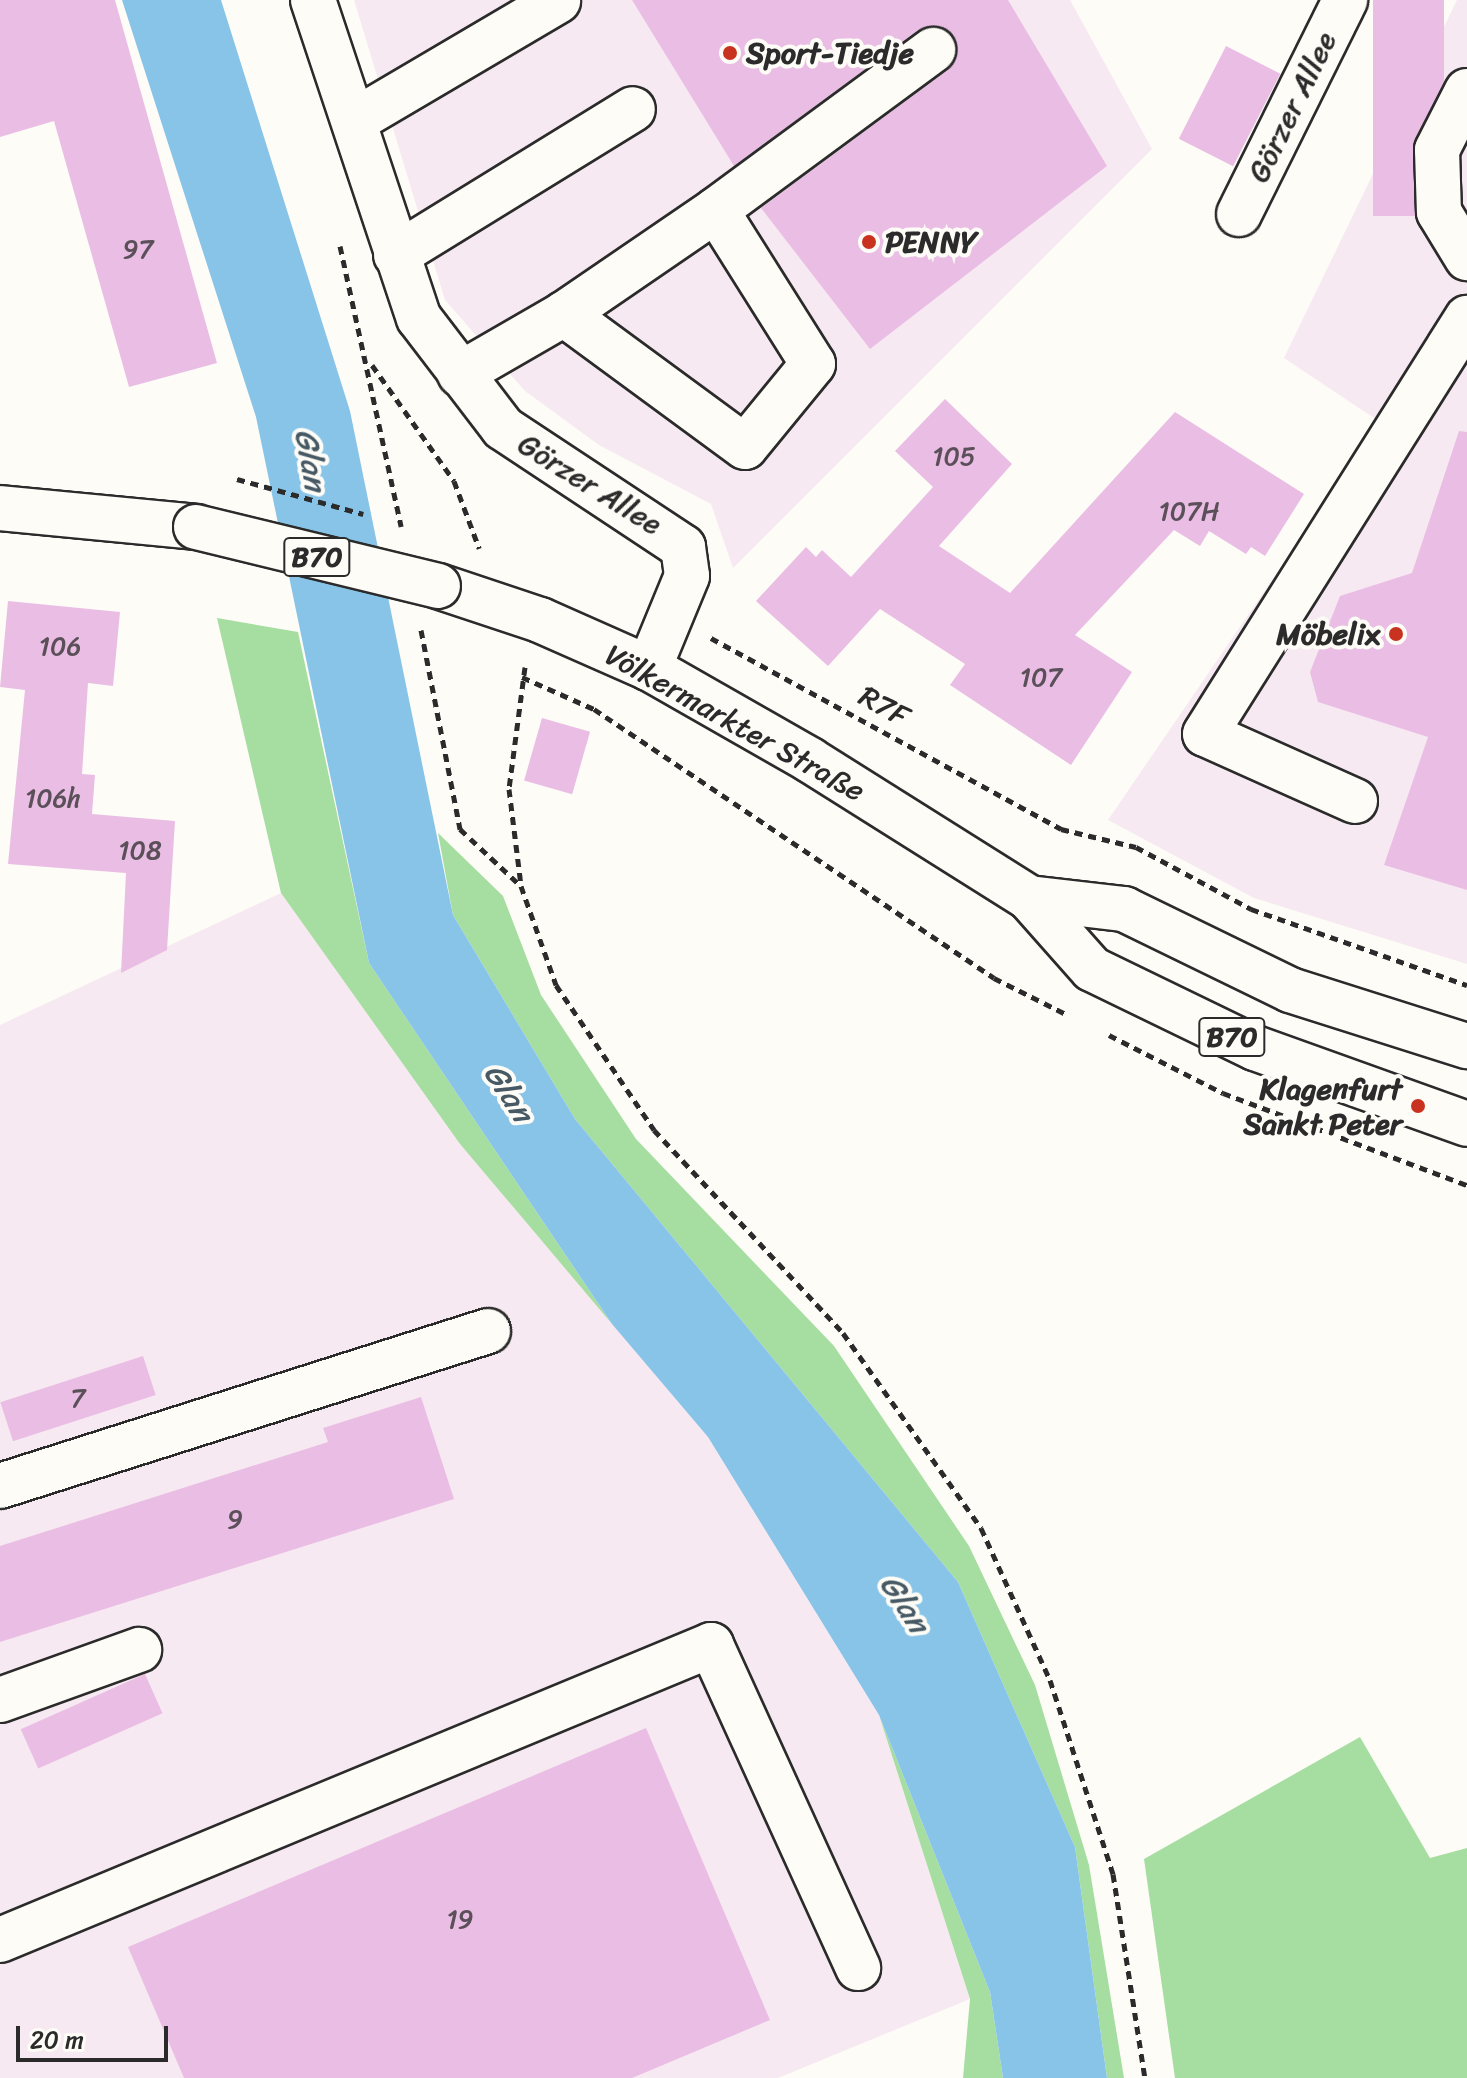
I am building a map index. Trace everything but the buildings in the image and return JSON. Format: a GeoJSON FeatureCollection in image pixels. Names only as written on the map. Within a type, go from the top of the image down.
{"type":"FeatureCollection","features":[{"type":"Feature","properties":{"kind":"main road","name":"Görzer Allee"},"geometry":{"type":"LineString","coordinates":[[313,0],[419,318],[503,428],[683,547],[687,576],[671,623],[649,668]]}},
{"type":"Feature","properties":{"kind":"main road","name":"Görzer Allee"},"geometry":{"type":"LineString","coordinates":[[1239,214],[1345,0]]}},
{"type":"Feature","properties":{"kind":"main road"},"geometry":{"type":"LineString","coordinates":[[354,121],[558,1]]}},
{"type":"Feature","properties":{"kind":"main road"},"geometry":{"type":"LineString","coordinates":[[460,374],[564,314],[716,210],[933,50]]}},
{"type":"Feature","properties":{"kind":"main road"},"geometry":{"type":"LineString","coordinates":[[1467,91],[1437,150],[1439,212],[1467,258]]}},
{"type":"Feature","properties":{"kind":"main road"},"geometry":{"type":"LineString","coordinates":[[396,255],[633,109]]}},
{"type":"Feature","properties":{"kind":"main road"},"geometry":{"type":"LineString","coordinates":[[564,314],[745,447],[813,364],[716,210]]}},
{"type":"Feature","properties":{"kind":"main road"},"geometry":{"type":"LineString","coordinates":[[1355,801],[1205,734],[1467,318]]}},
{"type":"Feature","properties":{"kind":"main road","name":"Völkermarkter Straße"},"geometry":{"type":"LineString","coordinates":[[0,508],[196,527],[438,586],[649,668],[1029,898],[1092,969],[1255,1048],[1467,1124]]}},
{"type":"Feature","properties":{"kind":"main road","name":"Völkermarkter Straße"},"geometry":{"type":"LineString","coordinates":[[1029,898],[1124,909],[1290,990],[1467,1046]]}},
{"type":"Feature","properties":{"kind":"main road"},"geometry":{"type":"LineString","coordinates":[[0,1486],[488,1331]]}},
{"type":"Feature","properties":{"kind":"main road"},"geometry":{"type":"LineString","coordinates":[[0,1940],[711,1645],[858,1968]]}},
{"type":"Feature","properties":{"kind":"main road"},"geometry":{"type":"LineString","coordinates":[[0,1700],[139,1650]]}},
{"type":"Feature","properties":{"kind":"path"},"geometry":{"type":"LineString","coordinates":[[369,361],[454,481],[479,548],[494,554]]}},
{"type":"Feature","properties":{"kind":"path"},"geometry":{"type":"LineString","coordinates":[[237,479],[371,516]]}},
{"type":"Feature","properties":{"kind":"path"},"geometry":{"type":"LineString","coordinates":[[386,520],[416,528]]}},
{"type":"Feature","properties":{"kind":"path","name":"R7F"},"geometry":{"type":"LineString","coordinates":[[671,623],[734,647],[1061,829],[1136,847],[1251,909],[1467,985]]}},
{"type":"Feature","properties":{"kind":"path"},"geometry":{"type":"LineString","coordinates":[[1080,1021],[994,978],[594,709],[522,677],[509,789],[521,886],[556,985],[654,1130],[843,1333],[981,1528],[1050,1680],[1113,1874],[1145,2078]]}},
{"type":"Feature","properties":{"kind":"path"},"geometry":{"type":"LineString","coordinates":[[1094,1028],[1223,1093],[1467,1185]]}},
{"type":"Feature","properties":{"kind":"shaded area"},"geometry":{"type":"Polygon","coordinates":[[[354,0],[1070,0],[1152,149],[733,568],[711,504],[599,445],[525,391],[445,300],[354,0]]]}},
{"type":"Feature","properties":{"kind":"shaded area"},"geometry":{"type":"Polygon","coordinates":[[[1457,0],[1467,0],[1467,964],[1254,898],[1108,820],[1380,422],[1284,358],[1457,0]]]}},
{"type":"Feature","properties":{"kind":"shaded area"},"geometry":{"type":"Polygon","coordinates":[[[281,893],[460,1144],[708,1437],[879,1715],[970,1999],[778,2078],[0,2078],[0,1025],[281,893]]]}},
{"type":"Feature","properties":{"kind":"green space"},"geometry":{"type":"Polygon","coordinates":[[[217,618],[298,632],[369,963],[612,1324],[460,1144],[281,893],[217,618]]]}},
{"type":"Feature","properties":{"kind":"green space"},"geometry":{"type":"Polygon","coordinates":[[[438,833],[503,896],[541,995],[636,1139],[834,1346],[969,1546],[1035,1685],[1089,1865],[1124,2078],[1107,2078],[1075,1847],[958,1582],[575,1119],[453,915],[438,833]]]}},
{"type":"Feature","properties":{"kind":"green space"},"geometry":{"type":"Polygon","coordinates":[[[879,1715],[990,1992],[1003,2078],[963,2078],[970,1999],[879,1715]]]}},
{"type":"Feature","properties":{"kind":"green space"},"geometry":{"type":"Polygon","coordinates":[[[1360,1737],[1430,1858],[1467,1848],[1467,2078],[1175,2078],[1144,1859],[1360,1737]]]}},
{"type":"Feature","properties":{"kind":"water","name":"Glan"},"geometry":{"type":"Polygon","coordinates":[[[122,0],[221,0],[350,411],[453,915],[575,1119],[958,1582],[1075,1847],[1107,2078],[1003,2078],[990,1992],[879,1715],[708,1437],[612,1324],[369,963],[256,417],[122,0]]]}},
{"type":"Feature","properties":{"kind":"place","name":"Sport-Tiedje"},"geometry":{"type":"Point","coordinates":[730,53]}},
{"type":"Feature","properties":{"kind":"place","name":"PENNY"},"geometry":{"type":"Point","coordinates":[869,242]}},
{"type":"Feature","properties":{"kind":"place","name":"Möbelix"},"geometry":{"type":"Point","coordinates":[1396,634]}},
{"type":"Feature","properties":{"kind":"place","name":"Klagenfurt Sankt Peter"},"geometry":{"type":"Point","coordinates":[1418,1106]}}]}
